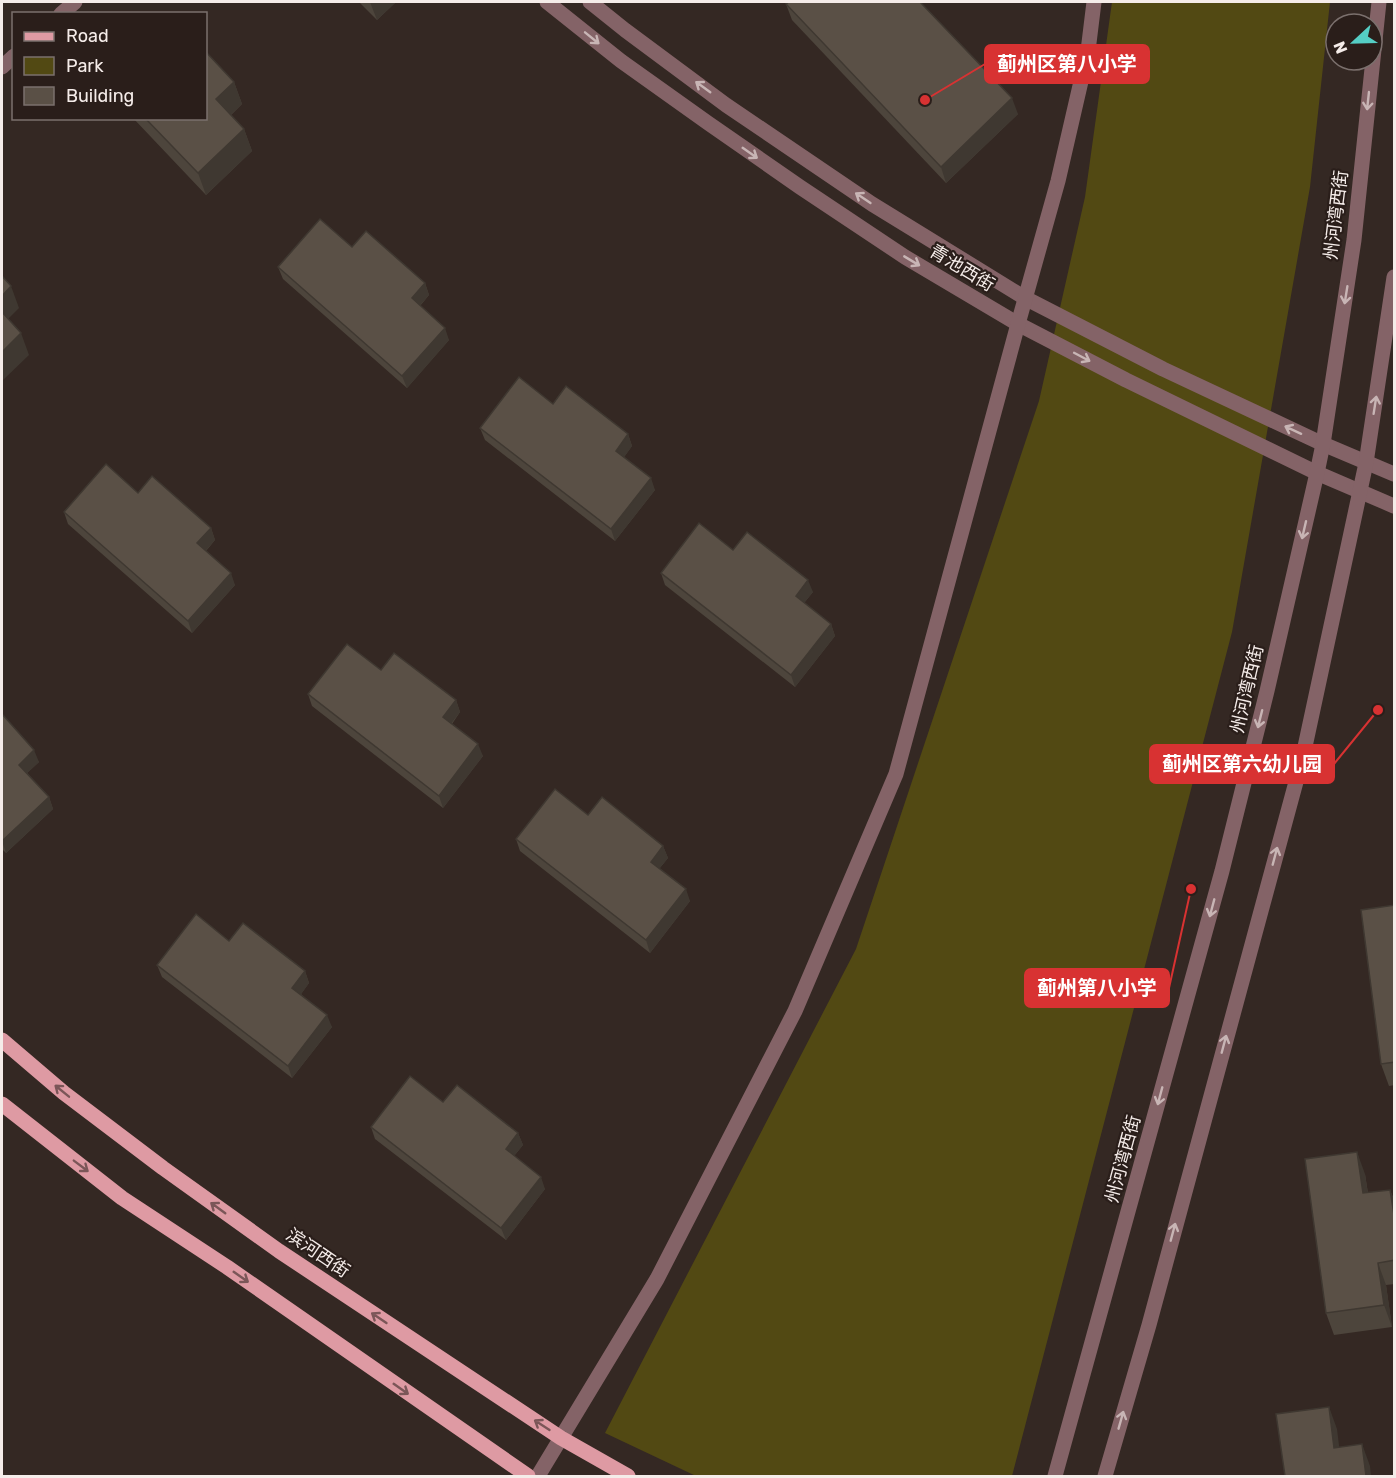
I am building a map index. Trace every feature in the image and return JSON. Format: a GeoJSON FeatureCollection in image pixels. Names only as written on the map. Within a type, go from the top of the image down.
{"type":"FeatureCollection","features":[{"type":"Feature","properties":{"kind":"main road","name":"滨河西街"},"geometry":{"type":"LineString","coordinates":[[2,1040],[64,1094],[279,1251],[561,1438],[628,1476]]}},
{"type":"Feature","properties":{"kind":"main road"},"geometry":{"type":"LineString","coordinates":[[2,1104],[122,1198],[227,1267],[528,1476]]}},
{"type":"Feature","properties":{"kind":"street"},"geometry":{"type":"LineString","coordinates":[[63,12],[75,2]]}},
{"type":"Feature","properties":{"kind":"street","name":"青池西街"},"geometry":{"type":"LineString","coordinates":[[547,2],[621,61],[791,181],[905,257],[1018,324],[1126,380],[1317,472],[1395,506]]}},
{"type":"Feature","properties":{"kind":"street","name":"青池西街"},"geometry":{"type":"LineString","coordinates":[[590,2],[726,105],[872,204],[1025,297],[1163,369],[1323,444],[1395,474]]}},
{"type":"Feature","properties":{"kind":"street"},"geometry":{"type":"LineString","coordinates":[[538,1476],[657,1279],[795,1011],[896,774],[1063,159],[1088,51],[1094,2]]}},
{"type":"Feature","properties":{"kind":"street","name":"州河湾西街"},"geometry":{"type":"LineString","coordinates":[[1055,1476],[1222,871],[1267,691],[1317,472],[1354,240],[1378,2]]}},
{"type":"Feature","properties":{"kind":"street"},"geometry":{"type":"LineString","coordinates":[[1105,1476],[1149,1325],[1303,756],[1366,463],[1395,277]]}},
{"type":"Feature","properties":{"kind":"green space"},"geometry":{"type":"Polygon","coordinates":[[[1112,2],[1330,2],[1329,12],[1324,12],[1324,58],[1310,187],[1232,632],[1012,1476],[696,1476],[605,1433],[856,949],[1039,401],[1085,197],[1112,2]]]}},
{"type":"Feature","properties":{"kind":"building"},"geometry":{"type":"Polygon","coordinates":[[[789,2],[920,2],[1012,98],[941,167],[786,4],[789,2]]]}},
{"type":"Feature","properties":{"kind":"building"},"geometry":{"type":"Polygon","coordinates":[[[207,53],[234,82],[216,99],[244,129],[198,173],[147,120],[207,120],[207,53]]]}},
{"type":"Feature","properties":{"kind":"building"},"geometry":{"type":"Polygon","coordinates":[[[320,219],[352,247],[366,231],[425,283],[412,298],[445,328],[402,376],[278,267],[320,219]]]}},
{"type":"Feature","properties":{"kind":"building"},"geometry":{"type":"Polygon","coordinates":[[[2,276],[11,286],[2,296],[2,276]]]}},
{"type":"Feature","properties":{"kind":"building"},"geometry":{"type":"Polygon","coordinates":[[[2,312],[21,333],[2,352],[2,312]]]}},
{"type":"Feature","properties":{"kind":"building"},"geometry":{"type":"Polygon","coordinates":[[[519,377],[553,404],[566,386],[628,434],[616,451],[651,478],[611,529],[480,428],[519,377]]]}},
{"type":"Feature","properties":{"kind":"building"},"geometry":{"type":"Polygon","coordinates":[[[106,464],[138,493],[152,476],[211,528],[197,543],[231,573],[188,621],[64,512],[106,464]]]}},
{"type":"Feature","properties":{"kind":"building"},"geometry":{"type":"Polygon","coordinates":[[[699,523],[733,550],[747,532],[808,580],[796,596],[831,624],[791,675],[661,573],[699,523]]]}},
{"type":"Feature","properties":{"kind":"building"},"geometry":{"type":"Polygon","coordinates":[[[347,644],[381,670],[394,653],[456,700],[443,717],[478,744],[439,796],[308,694],[347,644]]]}},
{"type":"Feature","properties":{"kind":"building"},"geometry":{"type":"Polygon","coordinates":[[[2,714],[34,750],[19,765],[49,797],[2,841],[2,714]]]}},
{"type":"Feature","properties":{"kind":"building"},"geometry":{"type":"Polygon","coordinates":[[[555,789],[588,815],[602,797],[663,846],[651,862],[686,889],[646,940],[516,839],[555,789]]]}},
{"type":"Feature","properties":{"kind":"building"},"geometry":{"type":"Polygon","coordinates":[[[1395,905],[1395,1062],[1381,1064],[1361,910],[1395,905]]]}},
{"type":"Feature","properties":{"kind":"building"},"geometry":{"type":"Polygon","coordinates":[[[196,914],[229,941],[243,923],[305,971],[292,988],[327,1015],[288,1066],[157,965],[196,914]]]}},
{"type":"Feature","properties":{"kind":"building"},"geometry":{"type":"Polygon","coordinates":[[[410,1076],[443,1102],[457,1085],[518,1133],[506,1149],[541,1177],[501,1228],[371,1127],[410,1076]]]}},
{"type":"Feature","properties":{"kind":"building"},"geometry":{"type":"Polygon","coordinates":[[[1357,1152],[1363,1193],[1390,1190],[1395,1221],[1395,1260],[1378,1263],[1384,1305],[1326,1313],[1305,1159],[1357,1152]]]}},
{"type":"Feature","properties":{"kind":"building"},"geometry":{"type":"Polygon","coordinates":[[[1329,1407],[1334,1448],[1362,1444],[1366,1476],[1285,1476],[1276,1414],[1329,1407]]]}},
{"type":"Feature","properties":{"kind":"place","name":"蓟州区第八小学"},"geometry":{"type":"Point","coordinates":[925,100]}},
{"type":"Feature","properties":{"kind":"place","name":"蓟州区第六幼儿园"},"geometry":{"type":"Point","coordinates":[1378,710]}},
{"type":"Feature","properties":{"kind":"place","name":"蓟州第八小学"},"geometry":{"type":"Point","coordinates":[1191,889]}}]}
